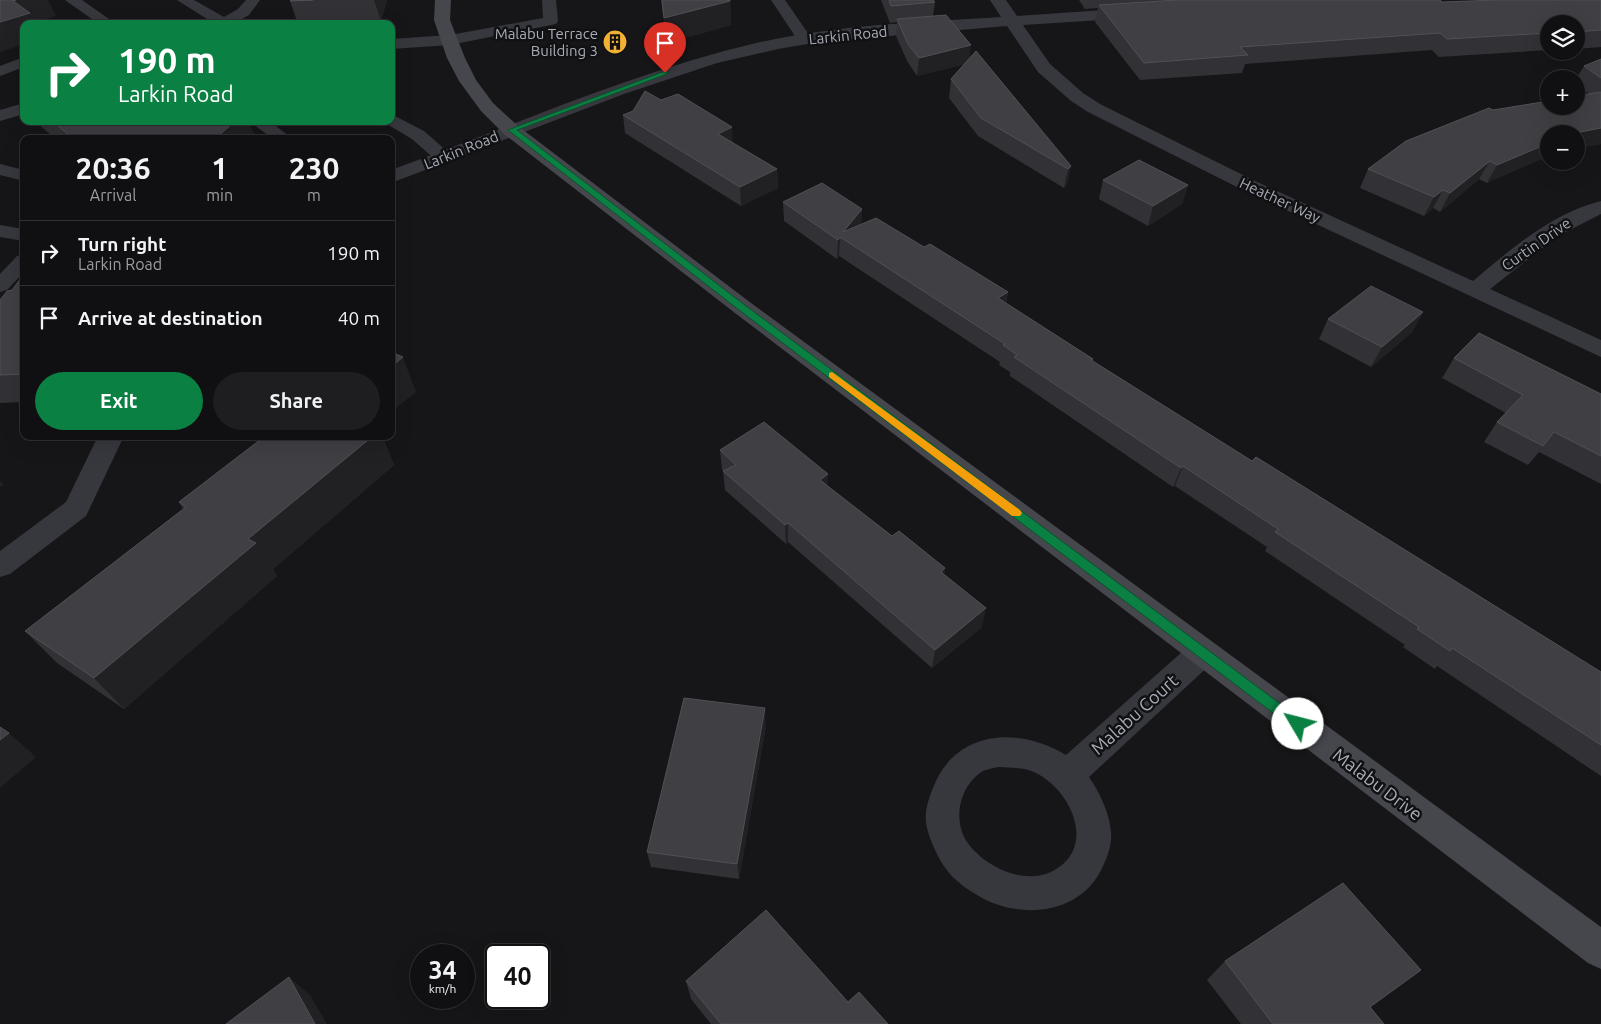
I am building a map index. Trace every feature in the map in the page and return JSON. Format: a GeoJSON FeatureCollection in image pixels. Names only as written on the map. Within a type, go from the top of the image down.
{"type":"FeatureCollection","features":[{"type":"Feature","properties":{"kind":"street","name":"Malabu Drive"},"geometry":{"type":"LineString","coordinates":[[443,0],[442,20],[468,81],[487,107],[511,130],[743,308],[1601,950]]}},
{"type":"Feature","properties":{"kind":"street","name":"Heather Way"},"geometry":{"type":"LineString","coordinates":[[998,0],[1044,68],[1077,97],[1094,108],[1246,184],[1601,350]]}},
{"type":"Feature","properties":{"kind":"street","name":"Larkin Road"},"geometry":{"type":"LineString","coordinates":[[395,175],[665,73],[728,55],[804,40],[886,30],[1152,12]]}},
{"type":"Feature","properties":{"kind":"street","name":"Curtin Drive"},"geometry":{"type":"LineString","coordinates":[[1475,290],[1541,237],[1580,214],[1601,207]]}},
{"type":"Feature","properties":{"kind":"street"},"geometry":{"type":"LineString","coordinates":[[0,231],[20,234]]}},
{"type":"Feature","properties":{"kind":"street"},"geometry":{"type":"LineString","coordinates":[[0,566],[76,509],[109,440]]}},
{"type":"Feature","properties":{"kind":"street","name":"Malabu Court"},"geometry":{"type":"LineString","coordinates":[[1067,776],[1202,653]]}},
{"type":"Feature","properties":{"kind":"street"},"geometry":{"type":"LineString","coordinates":[[998,752],[1023,753],[1046,761],[1067,776],[1083,795],[1092,816],[1094,840],[1087,862],[1072,879],[1052,891],[1027,895],[1001,890],[977,877],[958,860],[945,837],[942,812],[946,790],[958,771],[976,758],[998,752]]}},
{"type":"Feature","properties":{"kind":"lane"},"geometry":{"type":"LineString","coordinates":[[72,0],[103,20]]}},
{"type":"Feature","properties":{"kind":"lane"},"geometry":{"type":"LineString","coordinates":[[184,0],[219,20]]}},
{"type":"Feature","properties":{"kind":"lane"},"geometry":{"type":"LineString","coordinates":[[230,20],[246,11],[252,0]]}},
{"type":"Feature","properties":{"kind":"lane"},"geometry":{"type":"LineString","coordinates":[[395,44],[450,40],[551,21],[549,0]]}},
{"type":"Feature","properties":{"kind":"lane"},"geometry":{"type":"LineString","coordinates":[[778,0],[804,40]]}},
{"type":"Feature","properties":{"kind":"lane"},"geometry":{"type":"LineString","coordinates":[[0,71],[20,64]]}},
{"type":"Feature","properties":{"kind":"lane"},"geometry":{"type":"LineString","coordinates":[[0,116],[20,109]]}},
{"type":"Feature","properties":{"kind":"lane"},"geometry":{"type":"LineString","coordinates":[[395,121],[418,135],[442,157]]}},
{"type":"Feature","properties":{"kind":"lane"},"geometry":{"type":"LineString","coordinates":[[263,125],[279,135]]}},
{"type":"Feature","properties":{"kind":"lane"},"geometry":{"type":"LineString","coordinates":[[0,168],[20,175]]}},
{"type":"Feature","properties":{"kind":"lane"},"geometry":{"type":"LineString","coordinates":[[0,286],[20,264]]}},
{"type":"Feature","properties":{"kind":"building"},"geometry":{"type":"Polygon","coordinates":[[[0,0],[16,0],[13,1],[30,13],[0,22],[0,0]]]}},
{"type":"Feature","properties":{"kind":"building"},"geometry":{"type":"Polygon","coordinates":[[[662,0],[730,0],[730,1],[664,18],[662,0]]]}},
{"type":"Feature","properties":{"kind":"building"},"geometry":{"type":"Polygon","coordinates":[[[889,0],[933,0],[935,2],[891,6],[889,0]]]}},
{"type":"Feature","properties":{"kind":"building"},"geometry":{"type":"Polygon","coordinates":[[[1178,0],[1440,0],[1442,2],[1601,0],[1601,30],[1585,31],[1585,15],[1540,15],[1540,34],[1447,39],[1440,33],[1240,47],[1248,55],[1144,63],[1099,5],[1178,0]]]}},
{"type":"Feature","properties":{"kind":"building"},"geometry":{"type":"Polygon","coordinates":[[[946,15],[971,45],[919,58],[908,44],[897,19],[946,15]]]}},
{"type":"Feature","properties":{"kind":"building"},"geometry":{"type":"Polygon","coordinates":[[[976,51],[1071,166],[1068,169],[981,118],[951,79],[976,51]]]}},
{"type":"Feature","properties":{"kind":"building"},"geometry":{"type":"Polygon","coordinates":[[[1601,59],[1601,78],[1584,66],[1601,59]]]}},
{"type":"Feature","properties":{"kind":"building"},"geometry":{"type":"Polygon","coordinates":[[[645,91],[661,100],[678,94],[732,127],[718,134],[777,169],[740,187],[623,115],[633,111],[645,91]]]}},
{"type":"Feature","properties":{"kind":"building"},"geometry":{"type":"Polygon","coordinates":[[[1601,92],[1601,128],[1585,131],[1585,125],[1540,125],[1540,147],[1497,165],[1490,161],[1450,193],[1443,190],[1434,197],[1368,169],[1406,141],[1489,108],[1493,110],[1540,102],[1540,115],[1585,115],[1585,95],[1601,92]]]}},
{"type":"Feature","properties":{"kind":"building"},"geometry":{"type":"Polygon","coordinates":[[[57,125],[231,125],[219,135],[69,135],[57,125]]]}},
{"type":"Feature","properties":{"kind":"building"},"geometry":{"type":"Polygon","coordinates":[[[1139,160],[1188,185],[1153,206],[1103,180],[1139,160]]]}},
{"type":"Feature","properties":{"kind":"building"},"geometry":{"type":"Polygon","coordinates":[[[822,183],[862,209],[843,232],[876,218],[924,247],[930,244],[1008,292],[998,298],[1093,359],[1091,360],[1252,461],[1256,457],[1601,672],[1601,745],[1452,648],[1450,651],[1417,629],[1419,627],[1275,532],[1278,529],[1183,466],[1181,468],[1014,357],[1017,355],[1003,345],[1005,344],[840,237],[838,240],[783,202],[822,183]]]}},
{"type":"Feature","properties":{"kind":"building"},"geometry":{"type":"Polygon","coordinates":[[[20,279],[20,374],[0,375],[0,300],[7,291],[12,290],[20,279]]]}},
{"type":"Feature","properties":{"kind":"building"},"geometry":{"type":"Polygon","coordinates":[[[1371,286],[1423,312],[1382,347],[1328,319],[1371,286]]]}},
{"type":"Feature","properties":{"kind":"building"},"geometry":{"type":"Polygon","coordinates":[[[1479,333],[1601,394],[1601,456],[1554,432],[1543,446],[1497,422],[1523,395],[1454,358],[1479,333]]]}},
{"type":"Feature","properties":{"kind":"building"},"geometry":{"type":"Polygon","coordinates":[[[395,354],[403,357],[395,364],[395,354]]]}},
{"type":"Feature","properties":{"kind":"building"},"geometry":{"type":"Polygon","coordinates":[[[764,422],[828,474],[820,480],[892,536],[899,531],[945,568],[941,572],[986,608],[935,650],[788,523],[785,525],[723,471],[736,465],[720,450],[764,422]]]}},
{"type":"Feature","properties":{"kind":"building"},"geometry":{"type":"Polygon","coordinates":[[[260,440],[368,440],[248,539],[256,543],[94,678],[25,631],[186,507],[179,502],[260,440]]]}},
{"type":"Feature","properties":{"kind":"building"},"geometry":{"type":"Polygon","coordinates":[[[684,698],[765,708],[737,864],[647,852],[684,698]]]}},
{"type":"Feature","properties":{"kind":"building"},"geometry":{"type":"Polygon","coordinates":[[[0,727],[9,733],[0,740],[0,727]]]}},
{"type":"Feature","properties":{"kind":"building"},"geometry":{"type":"Polygon","coordinates":[[[1343,883],[1421,970],[1370,1007],[1384,1024],[1273,1024],[1225,961],[1343,883]]]}},
{"type":"Feature","properties":{"kind":"building"},"geometry":{"type":"Polygon","coordinates":[[[766,910],[848,1002],[859,992],[888,1024],[721,1024],[686,981],[766,910]]]}},
{"type":"Feature","properties":{"kind":"building"},"geometry":{"type":"Polygon","coordinates":[[[289,977],[315,1024],[226,1024],[289,977]]]}},
{"type":"Feature","properties":{"kind":"slow traffic"},"geometry":{"type":"LineString","coordinates":[[832,375],[1016,513]]}},
{"type":"Feature","properties":{"kind":"place","name":"Malabu Terrace Building 3"},"geometry":{"type":"Point","coordinates":[615,42]}},
{"type":"Feature","properties":{"kind":"route"},"geometry":{"type":"LineString","coordinates":[[665,73],[511,130],[743,308],[1298,724]]}}]}
